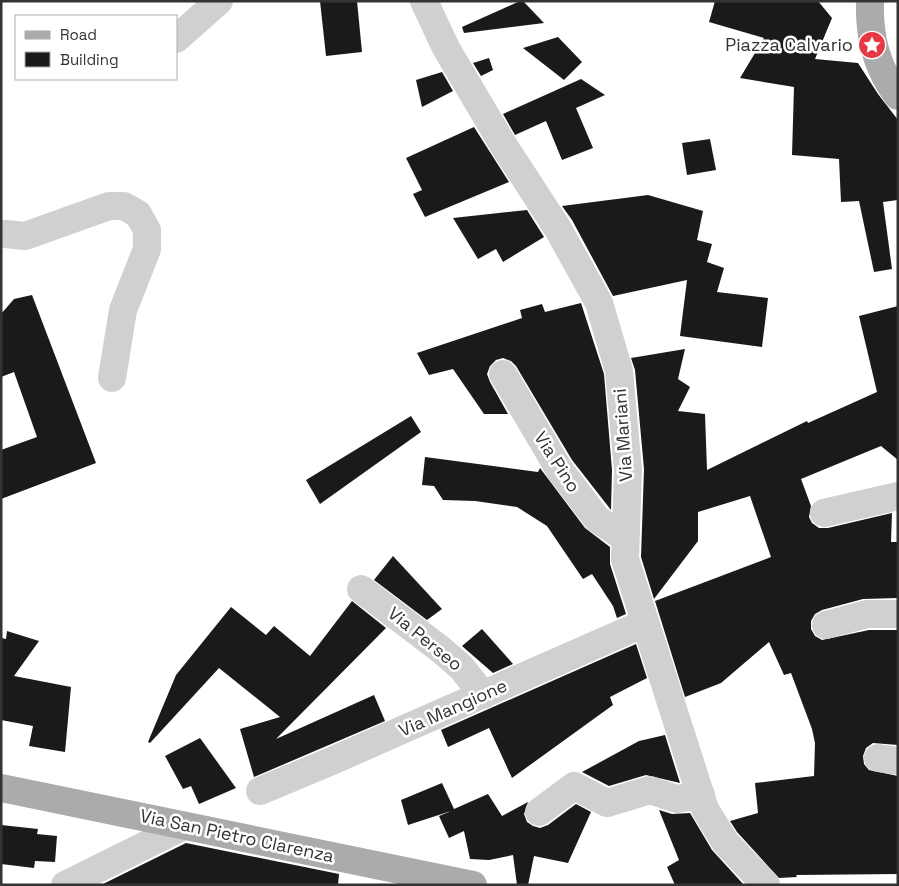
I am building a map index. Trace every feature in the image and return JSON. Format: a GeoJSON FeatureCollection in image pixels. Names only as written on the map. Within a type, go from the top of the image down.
{"type":"FeatureCollection","features":[{"type":"Feature","properties":{"kind":"main road"},"geometry":{"type":"LineString","coordinates":[[868,2],[870,32],[892,88]]}},
{"type":"Feature","properties":{"kind":"main road","name":"Via San Pietro Clarenza"},"geometry":{"type":"LineString","coordinates":[[1,788],[473,885]]}},
{"type":"Feature","properties":{"kind":"street"},"geometry":{"type":"LineString","coordinates":[[178,37],[219,1]]}},
{"type":"Feature","properties":{"kind":"street","name":"Via Mariani"},"geometry":{"type":"LineString","coordinates":[[424,1],[446,48],[502,142],[558,229],[599,303],[618,372],[628,470],[625,559],[705,809],[725,842],[766,885]]}},
{"type":"Feature","properties":{"kind":"street"},"geometry":{"type":"LineString","coordinates":[[3,232],[25,236],[109,206],[124,206],[138,214],[146,230],[146,250],[123,310],[112,378]]}},
{"type":"Feature","properties":{"kind":"street","name":"Via Pino"},"geometry":{"type":"LineString","coordinates":[[503,374],[559,469],[597,518],[625,538]]}},
{"type":"Feature","properties":{"kind":"street"},"geometry":{"type":"LineString","coordinates":[[824,514],[898,496]]}},
{"type":"Feature","properties":{"kind":"street","name":"Via Perseo"},"geometry":{"type":"LineString","coordinates":[[361,589],[447,654],[461,667],[483,695]]}},
{"type":"Feature","properties":{"kind":"street"},"geometry":{"type":"LineString","coordinates":[[826,625],[867,614],[898,614]]}},
{"type":"Feature","properties":{"kind":"street","name":"Via Mangione"},"geometry":{"type":"LineString","coordinates":[[260,790],[483,695],[645,623]]}},
{"type":"Feature","properties":{"kind":"street"},"geometry":{"type":"LineString","coordinates":[[539,812],[574,786],[607,803],[650,790],[677,799],[701,795]]}},
{"type":"Feature","properties":{"kind":"street"},"geometry":{"type":"LineString","coordinates":[[66,885],[184,826]]}},
{"type":"Feature","properties":{"kind":"building"},"geometry":{"type":"Polygon","coordinates":[[[320,1],[357,1],[362,52],[326,56],[320,1]]]}},
{"type":"Feature","properties":{"kind":"building"},"geometry":{"type":"Polygon","coordinates":[[[523,1],[544,23],[464,33],[462,27],[523,1]]]}},
{"type":"Feature","properties":{"kind":"building"},"geometry":{"type":"Polygon","coordinates":[[[715,1],[818,1],[832,18],[815,59],[858,63],[898,120],[898,200],[883,202],[892,269],[874,272],[859,201],[841,202],[839,159],[792,155],[794,87],[740,78],[764,38],[709,22],[715,1]]]}},
{"type":"Feature","properties":{"kind":"building"},"geometry":{"type":"Polygon","coordinates":[[[558,37],[582,62],[564,80],[523,48],[558,37]]]}},
{"type":"Feature","properties":{"kind":"building"},"geometry":{"type":"Polygon","coordinates":[[[489,58],[493,70],[481,76],[473,63],[489,58]]]}},
{"type":"Feature","properties":{"kind":"building"},"geometry":{"type":"Polygon","coordinates":[[[442,72],[453,91],[422,107],[416,80],[442,72]]]}},
{"type":"Feature","properties":{"kind":"building"},"geometry":{"type":"Polygon","coordinates":[[[581,79],[605,95],[576,108],[593,148],[562,160],[546,121],[515,135],[503,114],[581,79]]]}},
{"type":"Feature","properties":{"kind":"building"},"geometry":{"type":"Polygon","coordinates":[[[474,127],[509,182],[425,217],[413,194],[422,190],[406,158],[474,127]]]}},
{"type":"Feature","properties":{"kind":"building"},"geometry":{"type":"Polygon","coordinates":[[[710,139],[716,170],[687,175],[682,143],[710,139]]]}},
{"type":"Feature","properties":{"kind":"building"},"geometry":{"type":"Polygon","coordinates":[[[648,195],[703,211],[697,240],[712,244],[707,262],[724,268],[717,292],[768,298],[762,347],[680,336],[687,280],[613,296],[572,220],[562,206],[648,195]]]}},
{"type":"Feature","properties":{"kind":"building"},"geometry":{"type":"Polygon","coordinates":[[[527,210],[544,237],[503,262],[496,249],[478,259],[453,218],[527,210]]]}},
{"type":"Feature","properties":{"kind":"building"},"geometry":{"type":"Polygon","coordinates":[[[32,295],[96,463],[1,499],[1,450],[37,437],[14,372],[1,377],[1,314],[14,299],[32,295]]]}},
{"type":"Feature","properties":{"kind":"building"},"geometry":{"type":"Polygon","coordinates":[[[581,303],[604,374],[612,470],[611,510],[572,460],[516,366],[511,361],[503,358],[496,360],[490,366],[487,374],[508,414],[484,414],[453,369],[429,375],[417,353],[522,318],[520,310],[542,304],[545,312],[581,303]]]}},
{"type":"Feature","properties":{"kind":"building"},"geometry":{"type":"Polygon","coordinates":[[[898,306],[898,460],[881,446],[801,479],[811,506],[809,517],[812,523],[819,528],[828,528],[892,513],[891,542],[898,542],[898,598],[863,599],[822,610],[815,614],[811,621],[811,629],[815,636],[822,640],[869,630],[898,630],[898,745],[873,743],[866,748],[863,756],[864,764],[869,770],[898,776],[898,874],[796,875],[797,877],[779,878],[737,832],[730,821],[758,813],[755,783],[814,776],[815,743],[812,729],[791,673],[784,675],[769,642],[721,683],[685,697],[655,601],[771,557],[750,496],[698,512],[698,541],[654,599],[641,557],[644,469],[635,370],[631,358],[685,349],[678,379],[690,387],[678,411],[705,414],[707,470],[807,421],[808,423],[877,392],[859,316],[898,306]]]}},
{"type":"Feature","properties":{"kind":"building"},"geometry":{"type":"Polygon","coordinates":[[[411,416],[421,432],[320,504],[306,480],[411,416]]]}},
{"type":"Feature","properties":{"kind":"building"},"geometry":{"type":"Polygon","coordinates":[[[425,457],[538,472],[540,468],[585,528],[610,547],[610,564],[626,614],[617,618],[613,606],[592,574],[583,579],[547,526],[517,507],[475,501],[443,500],[434,486],[422,485],[425,457]]]}},
{"type":"Feature","properties":{"kind":"building"},"geometry":{"type":"Polygon","coordinates":[[[393,556],[442,609],[427,620],[374,580],[393,556]]]}},
{"type":"Feature","properties":{"kind":"building"},"geometry":{"type":"Polygon","coordinates":[[[352,601],[386,628],[276,739],[374,695],[385,721],[254,777],[240,729],[280,717],[219,668],[150,743],[148,742],[176,675],[231,607],[266,635],[274,626],[310,656],[352,601]]]}},
{"type":"Feature","properties":{"kind":"building"},"geometry":{"type":"Polygon","coordinates":[[[482,629],[513,664],[493,673],[462,646],[482,629]]]}},
{"type":"Feature","properties":{"kind":"building"},"geometry":{"type":"Polygon","coordinates":[[[7,631],[39,641],[14,676],[71,687],[65,752],[29,746],[33,726],[1,720],[1,638],[6,639],[7,631]]]}},
{"type":"Feature","properties":{"kind":"building"},"geometry":{"type":"Polygon","coordinates":[[[636,644],[647,678],[610,697],[613,705],[512,778],[489,728],[448,747],[441,730],[636,644]]]}},
{"type":"Feature","properties":{"kind":"building"},"geometry":{"type":"Polygon","coordinates":[[[665,735],[680,783],[646,775],[609,786],[582,772],[639,741],[665,735]]]}},
{"type":"Feature","properties":{"kind":"building"},"geometry":{"type":"Polygon","coordinates":[[[200,738],[236,788],[199,804],[191,786],[183,789],[165,756],[200,738]]]}},
{"type":"Feature","properties":{"kind":"building"},"geometry":{"type":"Polygon","coordinates":[[[442,783],[454,809],[488,794],[502,816],[528,802],[524,814],[527,822],[540,828],[548,825],[576,804],[591,812],[568,863],[534,856],[528,885],[517,885],[513,855],[489,860],[470,859],[464,831],[449,838],[439,816],[451,811],[408,825],[401,800],[442,783]]]}},
{"type":"Feature","properties":{"kind":"building"},"geometry":{"type":"Polygon","coordinates":[[[659,810],[672,814],[690,813],[712,850],[744,885],[675,885],[667,867],[679,860],[659,810]]]}},
{"type":"Feature","properties":{"kind":"building"},"geometry":{"type":"Polygon","coordinates":[[[1,825],[38,829],[37,834],[57,836],[55,862],[35,861],[34,868],[1,864],[1,825]]]}},
{"type":"Feature","properties":{"kind":"building"},"geometry":{"type":"Polygon","coordinates":[[[186,843],[339,874],[338,885],[101,885],[186,843]]]}},
{"type":"Feature","properties":{"kind":"place","name":"Piazza Calvario"},"geometry":{"type":"Point","coordinates":[872,45]}}]}
